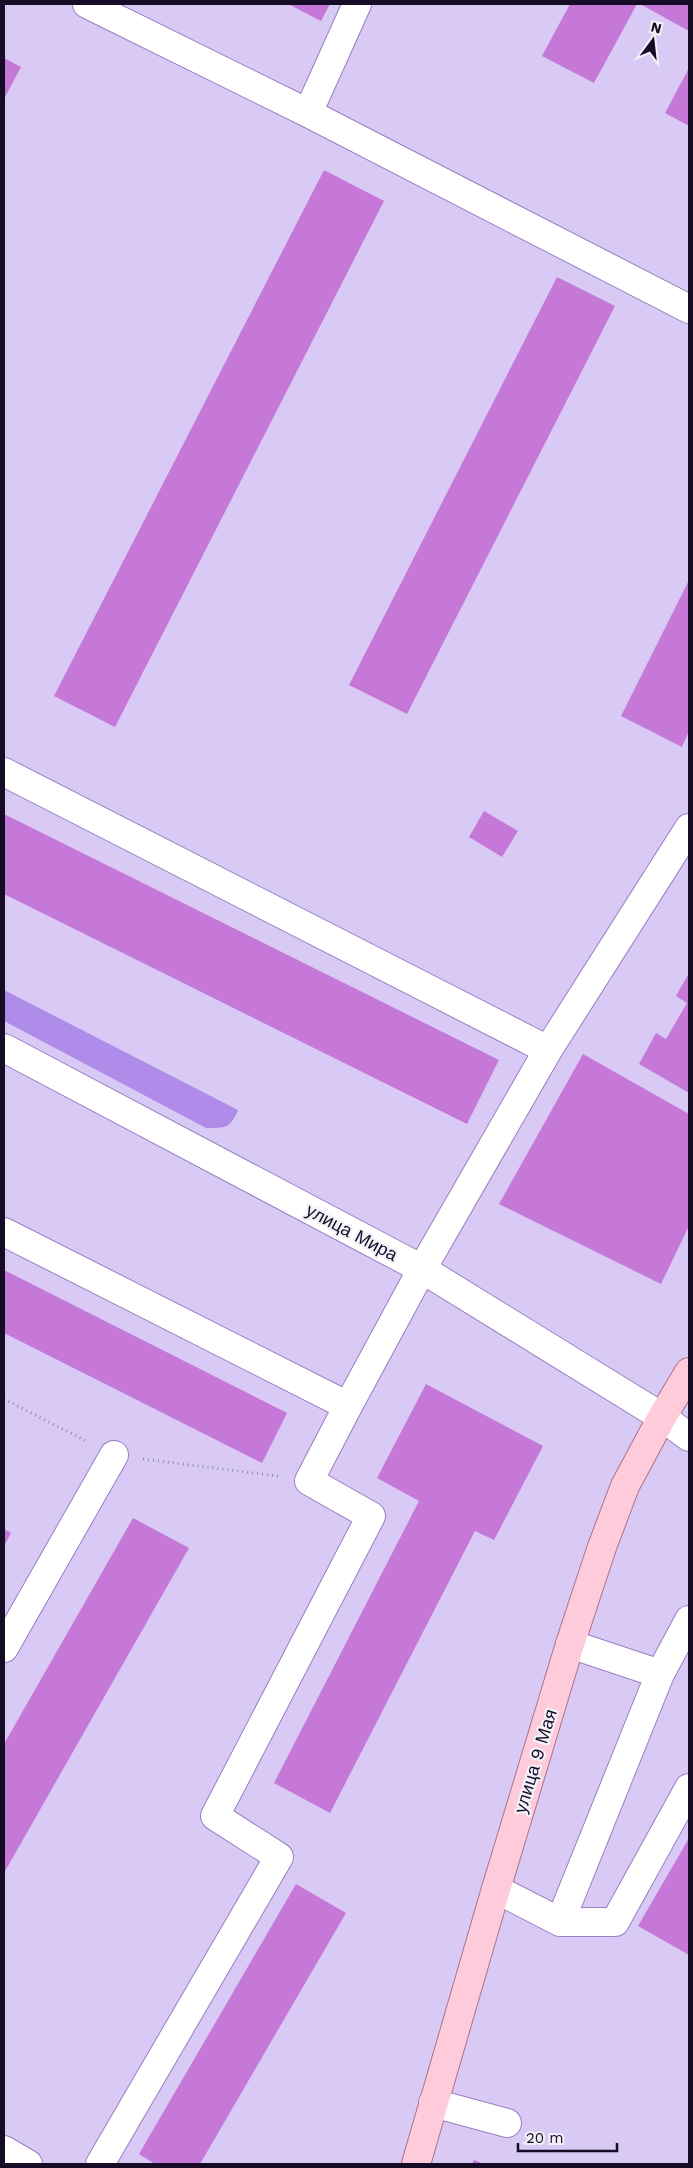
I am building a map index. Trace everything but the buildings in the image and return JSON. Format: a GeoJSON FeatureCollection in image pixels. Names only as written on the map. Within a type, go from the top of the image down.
{"type":"FeatureCollection","features":[{"type":"Feature","properties":{"kind":"main road","name":"улица 9 Мая"},"geometry":{"type":"LineString","coordinates":[[416,2164],[570,1644],[625,1486],[662,1417],[689,1372]]}},
{"type":"Feature","properties":{"kind":"street"},"geometry":{"type":"LineString","coordinates":[[87,4],[308,113],[689,309]]}},
{"type":"Feature","properties":{"kind":"street"},"geometry":{"type":"LineString","coordinates":[[308,113],[357,4]]}},
{"type":"Feature","properties":{"kind":"street"},"geometry":{"type":"LineString","coordinates":[[4,772],[548,1050]]}},
{"type":"Feature","properties":{"kind":"street"},"geometry":{"type":"LineString","coordinates":[[100,2164],[279,1857],[215,1816],[371,1516],[309,1480],[422,1269],[548,1050],[689,828]]}},
{"type":"Feature","properties":{"kind":"street","name":"улица Мира"},"geometry":{"type":"LineString","coordinates":[[4,1048],[422,1269],[662,1417],[689,1437]]}},
{"type":"Feature","properties":{"kind":"street"},"geometry":{"type":"LineString","coordinates":[[4,1232],[348,1406]]}},
{"type":"Feature","properties":{"kind":"street"},"geometry":{"type":"LineString","coordinates":[[4,1648],[114,1455]]}},
{"type":"Feature","properties":{"kind":"street"},"geometry":{"type":"LineString","coordinates":[[560,1922],[660,1674],[689,1620]]}},
{"type":"Feature","properties":{"kind":"street"},"geometry":{"type":"LineString","coordinates":[[570,1644],[660,1674]]}},
{"type":"Feature","properties":{"kind":"street"},"geometry":{"type":"LineString","coordinates":[[496,1889],[560,1922],[615,1922],[689,1788]]}},
{"type":"Feature","properties":{"kind":"street"},"geometry":{"type":"LineString","coordinates":[[433,2103],[508,2123]]}},
{"type":"Feature","properties":{"kind":"street"},"geometry":{"type":"LineString","coordinates":[[4,2150],[28,2164]]}},
{"type":"Feature","properties":{"kind":"path"},"geometry":{"type":"LineString","coordinates":[[4,1399],[114,1455],[309,1480]]}},
{"type":"Feature","properties":{"kind":"shaded area"},"geometry":{"type":"Polygon","coordinates":[[[4,990],[238,1110],[235,1116],[226,1126],[206,1128],[4,1021],[4,990]]]}}]}
